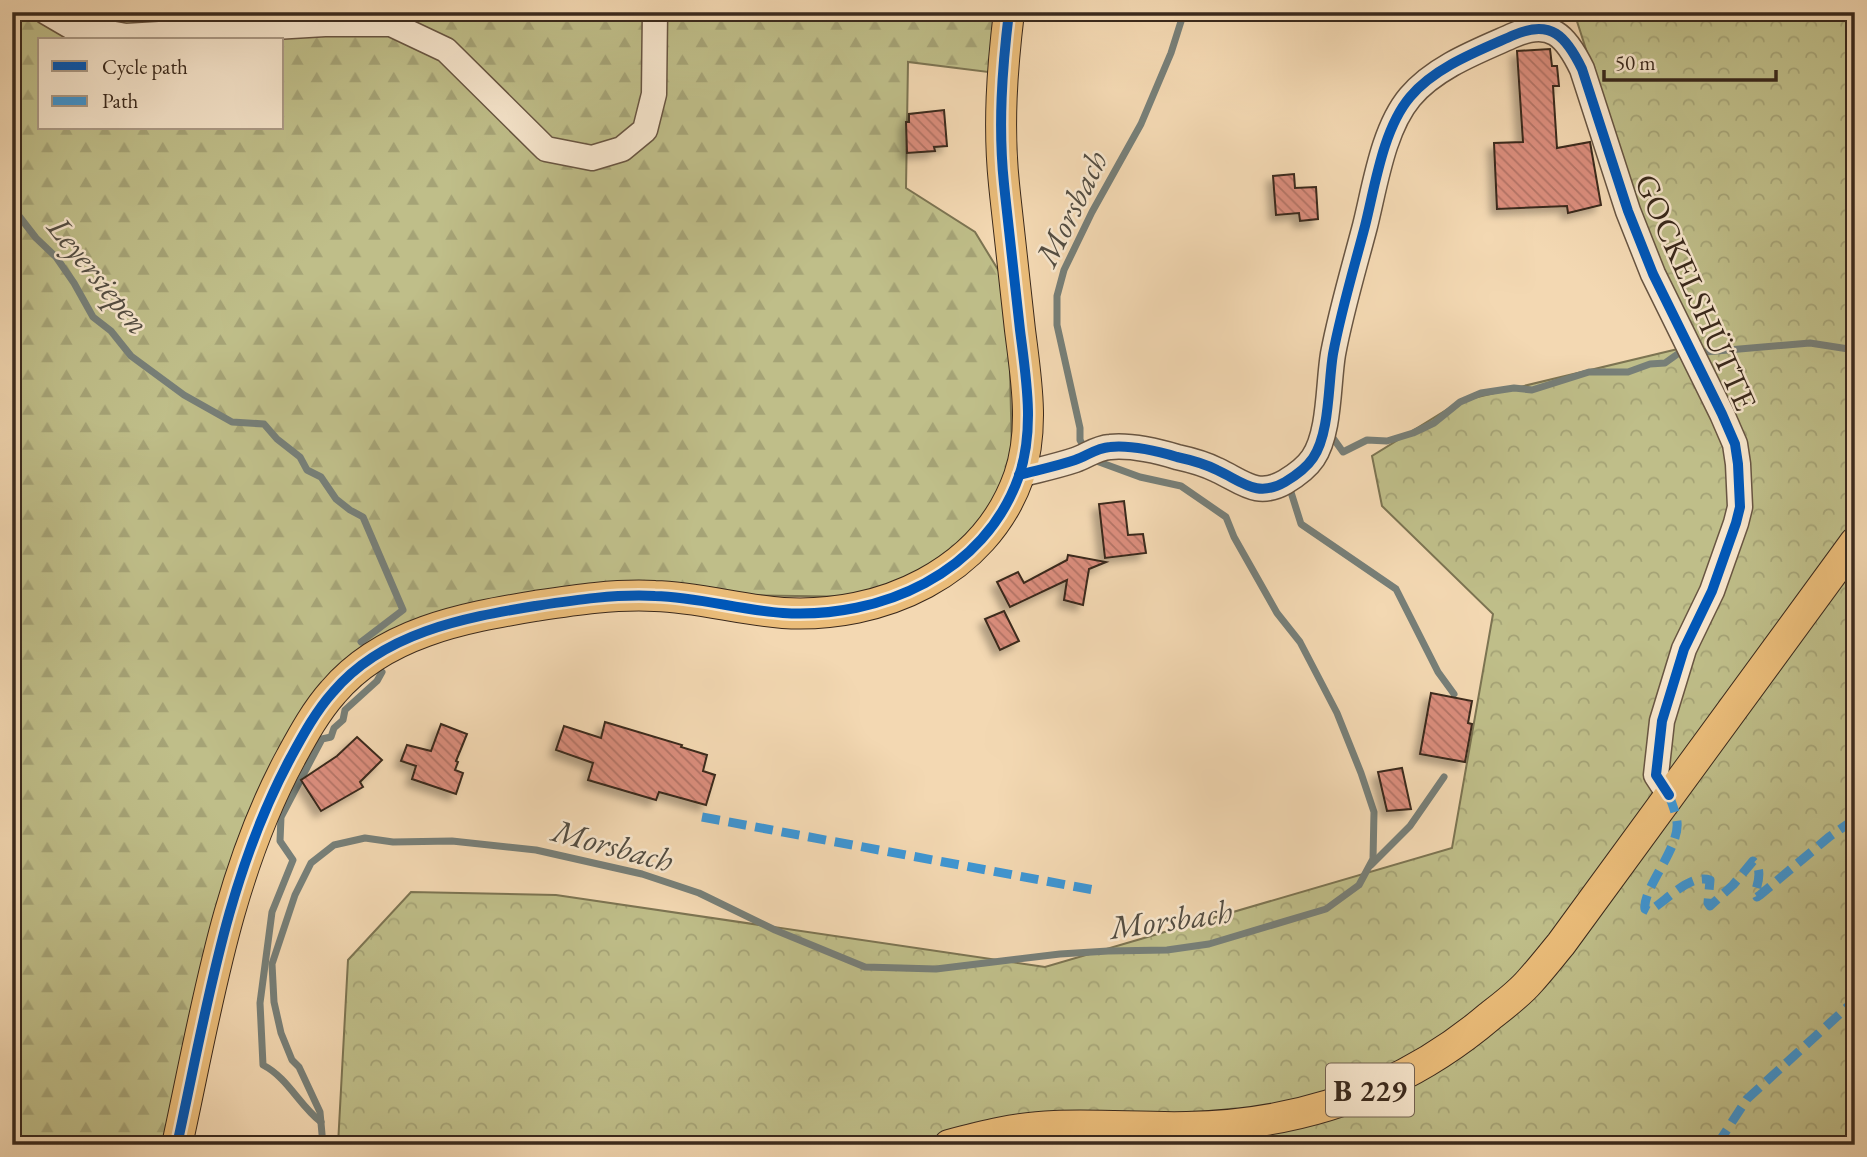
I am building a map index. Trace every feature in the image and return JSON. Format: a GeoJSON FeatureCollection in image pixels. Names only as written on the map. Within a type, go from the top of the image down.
{"type":"FeatureCollection","features":[{"type":"Feature","properties":{"kind":"main road"},"geometry":{"type":"LineString","coordinates":[[177,1145],[221,943],[254,833],[282,774],[319,709],[352,672],[391,645],[435,628],[511,610],[604,596],[660,596],[798,613],[840,611],[884,602],[934,578],[970,551],[997,519],[1019,475],[1027,433],[1027,389],[1001,133],[1002,82],[1009,12]]}},
{"type":"Feature","properties":{"kind":"main road","name":"B 229"},"geometry":{"type":"LineString","coordinates":[[949,1145],[1016,1129],[1054,1126],[1185,1127],[1239,1125],[1282,1119],[1315,1111],[1396,1079],[1440,1054],[1473,1031],[1529,982],[1561,943],[1855,542]]}},
{"type":"Feature","properties":{"kind":"street"},"geometry":{"type":"LineString","coordinates":[[46,12],[70,26],[126,36],[325,23],[391,24],[446,50],[546,149],[592,158],[622,149],[645,130],[654,94],[655,12]]}},
{"type":"Feature","properties":{"kind":"street","name":"GOCKELSHÜTTE"},"geometry":{"type":"LineString","coordinates":[[1019,475],[1110,447],[1126,447],[1178,457],[1214,468],[1251,488],[1263,490],[1285,482],[1303,469],[1314,458],[1322,434],[1333,354],[1347,294],[1385,149],[1400,112],[1421,86],[1471,54],[1525,30],[1540,28],[1557,21],[1582,69],[1616,178],[1648,262],[1735,443],[1740,507],[1736,523],[1712,591],[1684,649],[1662,721],[1656,775],[1669,795]]}},
{"type":"Feature","properties":{"kind":"green space"},"geometry":{"type":"Polygon","coordinates":[[[12,12],[1010,12],[996,73],[908,62],[906,188],[975,232],[1008,286],[1012,455],[1000,498],[940,565],[864,597],[730,595],[575,601],[361,653],[260,793],[214,915],[180,1100],[175,1145],[12,1145],[12,12]]]}},
{"type":"Feature","properties":{"kind":"green space"},"geometry":{"type":"Polygon","coordinates":[[[1574,12],[1855,12],[1855,1145],[338,1145],[348,960],[411,892],[556,895],[1045,967],[1452,848],[1493,614],[1382,506],[1372,456],[1461,401],[1682,348],[1574,12]]]}},
{"type":"Feature","properties":{"kind":"building"},"geometry":{"type":"Polygon","coordinates":[[[1550,49],[1552,66],[1557,66],[1559,86],[1553,86],[1557,148],[1590,142],[1601,205],[1568,213],[1567,206],[1497,209],[1494,143],[1523,142],[1517,51],[1550,49]]]}},
{"type":"Feature","properties":{"kind":"building"},"geometry":{"type":"Polygon","coordinates":[[[944,110],[947,146],[934,147],[935,151],[907,153],[906,122],[909,122],[909,114],[944,110]]]}},
{"type":"Feature","properties":{"kind":"building"},"geometry":{"type":"Polygon","coordinates":[[[1294,174],[1295,188],[1316,187],[1318,219],[1300,221],[1299,213],[1276,215],[1273,176],[1294,174]]]}},
{"type":"Feature","properties":{"kind":"building"},"geometry":{"type":"Polygon","coordinates":[[[1124,501],[1128,535],[1143,534],[1146,553],[1105,558],[1099,504],[1124,501]]]}},
{"type":"Feature","properties":{"kind":"building"},"geometry":{"type":"Polygon","coordinates":[[[1068,555],[1106,562],[1089,569],[1083,605],[1064,600],[1067,580],[1010,607],[997,582],[1018,572],[1024,583],[1067,560],[1068,555]]]}},
{"type":"Feature","properties":{"kind":"building"},"geometry":{"type":"Polygon","coordinates":[[[1004,611],[1019,641],[1000,650],[985,619],[1004,611]]]}},
{"type":"Feature","properties":{"kind":"building"},"geometry":{"type":"Polygon","coordinates":[[[1431,693],[1472,701],[1468,723],[1472,724],[1465,762],[1420,754],[1431,693]]]}},
{"type":"Feature","properties":{"kind":"building"},"geometry":{"type":"Polygon","coordinates":[[[605,722],[707,755],[703,771],[715,775],[706,805],[659,792],[656,800],[588,780],[593,763],[556,750],[564,726],[601,738],[605,722]]]}},
{"type":"Feature","properties":{"kind":"building"},"geometry":{"type":"Polygon","coordinates":[[[441,724],[467,734],[456,761],[455,770],[463,773],[456,794],[412,779],[416,766],[401,761],[407,745],[431,751],[441,724]]]}},
{"type":"Feature","properties":{"kind":"building"},"geometry":{"type":"Polygon","coordinates":[[[357,737],[382,760],[360,782],[363,787],[321,811],[301,780],[337,756],[357,737]]]}},
{"type":"Feature","properties":{"kind":"building"},"geometry":{"type":"Polygon","coordinates":[[[1402,768],[1411,809],[1387,811],[1378,772],[1402,768]]]}},
{"type":"Feature","properties":{"kind":"waterway","name":"Morsbach"},"geometry":{"type":"LineString","coordinates":[[1085,449],[1080,440],[1080,428],[1057,325],[1057,296],[1064,270],[1092,212],[1141,124],[1171,53],[1184,12]]}},
{"type":"Feature","properties":{"kind":"waterway","name":"Leyersiepen"},"geometry":{"type":"LineString","coordinates":[[12,207],[36,238],[56,257],[93,317],[111,331],[131,356],[184,395],[232,422],[264,424],[277,439],[300,457],[307,470],[321,477],[336,499],[363,517],[403,610],[361,642]]}},
{"type":"Feature","properties":{"kind":"waterway"},"geometry":{"type":"LineString","coordinates":[[1705,352],[1810,343],[1855,350]]}},
{"type":"Feature","properties":{"kind":"waterway"},"geometry":{"type":"LineString","coordinates":[[1330,443],[1333,438],[1343,452],[1367,440],[1387,441],[1434,423],[1460,402],[1481,393],[1514,388],[1532,390],[1589,372],[1628,372],[1650,364],[1665,363],[1679,353]]}},
{"type":"Feature","properties":{"kind":"waterway","name":"Morsbach"},"geometry":{"type":"LineString","coordinates":[[323,1145],[320,1112],[281,1033],[274,1002],[272,964],[295,895],[311,863],[334,845],[365,838],[393,842],[452,841],[536,850],[642,874],[699,893],[775,930],[865,967],[936,969],[1060,954],[1167,950],[1209,944],[1326,909],[1359,885],[1373,859],[1374,812],[1361,773],[1337,713],[1300,642],[1277,613],[1234,537],[1226,517],[1181,486],[1140,477],[1091,459]]}},
{"type":"Feature","properties":{"kind":"waterway"},"geometry":{"type":"LineString","coordinates":[[1294,485],[1290,489],[1301,524],[1396,589],[1438,672],[1454,694]]}},
{"type":"Feature","properties":{"kind":"waterway","name":"Leyersiepen"},"geometry":{"type":"LineString","coordinates":[[321,1122],[280,1077],[263,1065],[260,1003],[272,912],[293,860],[280,841],[281,817],[322,739],[331,737],[334,728],[343,720],[345,710],[377,681],[382,672]]}},
{"type":"Feature","properties":{"kind":"waterway"},"geometry":{"type":"LineString","coordinates":[[1371,865],[1410,826],[1444,777]]}},
{"type":"Feature","properties":{"kind":"marked path"},"geometry":{"type":"LineString","coordinates":[[1669,795],[1677,822],[1676,832],[1673,844],[1649,891],[1645,909],[1649,911],[1686,884],[1702,879],[1710,880],[1710,906],[1733,885],[1753,861],[1759,872],[1755,893],[1757,897],[1829,837],[1855,819]]}},
{"type":"Feature","properties":{"kind":"marked path"},"geometry":{"type":"LineString","coordinates":[[702,817],[1094,890]]}},
{"type":"Feature","properties":{"kind":"marked path"},"geometry":{"type":"LineString","coordinates":[[1717,1145],[1747,1099],[1855,1000]]}},
{"type":"Feature","properties":{"kind":"cycle path"},"geometry":{"type":"LineString","coordinates":[[177,1145],[220,946],[250,850],[291,757],[315,715],[333,692],[375,655],[425,631],[452,623],[580,600],[625,596],[671,597],[783,613],[820,613],[856,608],[892,598],[925,583],[955,564],[982,539],[1003,510],[1019,476],[1028,422],[1027,385],[1001,141],[1004,55],[1009,12]]}},
{"type":"Feature","properties":{"kind":"cycle path"},"geometry":{"type":"LineString","coordinates":[[1019,475],[1075,460],[1110,447],[1144,449],[1193,461],[1258,488],[1275,487],[1301,471],[1313,458],[1323,435],[1333,354],[1340,322],[1381,158],[1401,110],[1420,86],[1444,68],[1514,35],[1538,29],[1548,30],[1570,48],[1582,69],[1628,211],[1653,274],[1735,444],[1740,507],[1736,523],[1712,591],[1684,649],[1662,721],[1656,775],[1669,795]]}}]}
